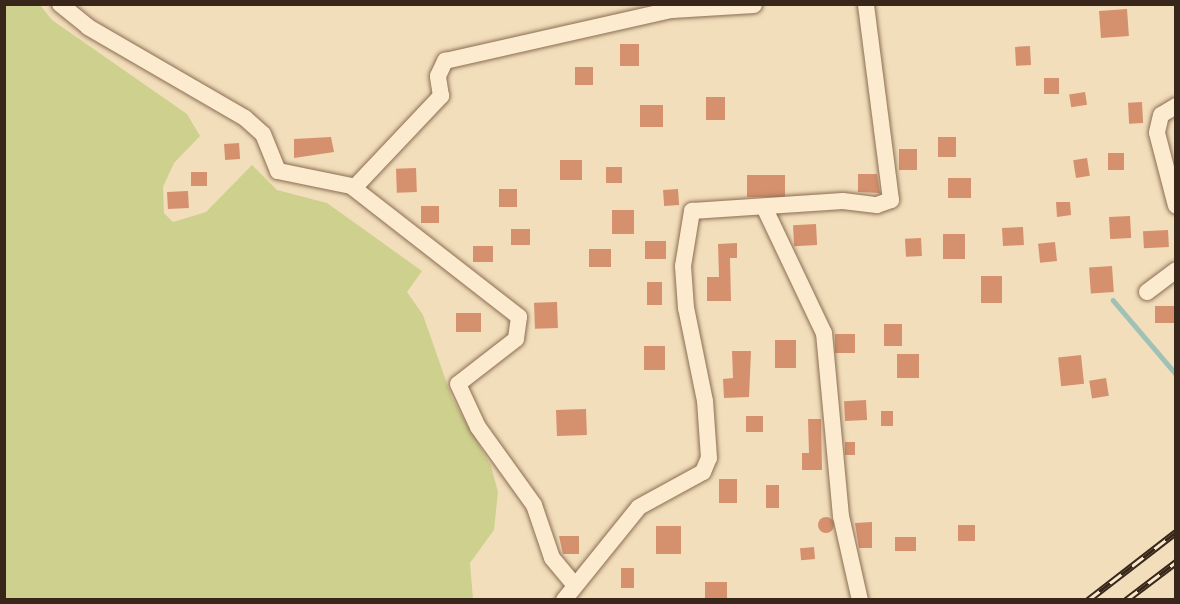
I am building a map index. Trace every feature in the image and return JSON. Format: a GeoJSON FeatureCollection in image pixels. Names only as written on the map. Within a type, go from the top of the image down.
{"type":"FeatureCollection","features":[{"type":"Feature","properties":{"kind":"street"},"geometry":{"type":"LineString","coordinates":[[60,4],[88,27],[245,118],[263,134],[278,171],[286,176],[324,177],[354,188],[519,317],[516,339],[459,384],[478,427],[534,505],[552,558],[574,584]]}},
{"type":"Feature","properties":{"kind":"street"},"geometry":{"type":"LineString","coordinates":[[564,600],[574,584],[639,507],[703,472],[709,458],[705,401],[686,308],[687,220],[692,211],[765,209],[843,201],[877,205],[891,200],[866,4]]}},
{"type":"Feature","properties":{"kind":"street"},"geometry":{"type":"LineString","coordinates":[[354,188],[441,96],[438,76],[445,61],[672,10],[754,5]]}},
{"type":"Feature","properties":{"kind":"street"},"geometry":{"type":"LineString","coordinates":[[1176,106],[1161,115],[1157,133],[1176,206]]}},
{"type":"Feature","properties":{"kind":"street"},"geometry":{"type":"LineString","coordinates":[[765,209],[824,333],[841,516],[860,600]]}},
{"type":"Feature","properties":{"kind":"street"},"geometry":{"type":"LineString","coordinates":[[1146,292],[1176,270]]}},
{"type":"Feature","properties":{"kind":"green space"},"geometry":{"type":"Polygon","coordinates":[[[4,5],[40,5],[52,20],[187,114],[200,136],[174,163],[163,187],[164,213],[173,222],[206,212],[252,165],[277,190],[327,203],[422,271],[407,292],[423,315],[452,398],[491,466],[498,492],[494,530],[470,563],[473,599],[5,599],[4,5]]]}},
{"type":"Feature","properties":{"kind":"building"},"geometry":{"type":"Polygon","coordinates":[[[1127,9],[1129,36],[1101,38],[1099,11],[1127,9]]]}},
{"type":"Feature","properties":{"kind":"building"},"geometry":{"type":"Polygon","coordinates":[[[620,44],[639,44],[639,66],[620,66],[620,44]]]}},
{"type":"Feature","properties":{"kind":"building"},"geometry":{"type":"Polygon","coordinates":[[[1030,46],[1031,65],[1016,66],[1015,47],[1030,46]]]}},
{"type":"Feature","properties":{"kind":"building"},"geometry":{"type":"Polygon","coordinates":[[[575,67],[593,67],[593,85],[575,85],[575,67]]]}},
{"type":"Feature","properties":{"kind":"building"},"geometry":{"type":"Polygon","coordinates":[[[1044,78],[1059,78],[1059,94],[1044,94],[1044,78]]]}},
{"type":"Feature","properties":{"kind":"building"},"geometry":{"type":"Polygon","coordinates":[[[1085,92],[1087,105],[1071,107],[1069,95],[1085,92]]]}},
{"type":"Feature","properties":{"kind":"building"},"geometry":{"type":"Polygon","coordinates":[[[706,97],[725,97],[725,120],[706,120],[706,97]]]}},
{"type":"Feature","properties":{"kind":"building"},"geometry":{"type":"Polygon","coordinates":[[[1142,102],[1143,123],[1129,124],[1128,103],[1142,102]]]}},
{"type":"Feature","properties":{"kind":"building"},"geometry":{"type":"Polygon","coordinates":[[[640,105],[663,105],[663,127],[640,127],[640,105]]]}},
{"type":"Feature","properties":{"kind":"building"},"geometry":{"type":"Polygon","coordinates":[[[331,137],[334,152],[294,158],[294,139],[331,137]]]}},
{"type":"Feature","properties":{"kind":"building"},"geometry":{"type":"Polygon","coordinates":[[[938,137],[956,137],[956,157],[938,157],[938,137]]]}},
{"type":"Feature","properties":{"kind":"building"},"geometry":{"type":"Polygon","coordinates":[[[239,143],[240,159],[225,160],[224,144],[239,143]]]}},
{"type":"Feature","properties":{"kind":"building"},"geometry":{"type":"Polygon","coordinates":[[[899,149],[917,149],[917,170],[899,170],[899,149]]]}},
{"type":"Feature","properties":{"kind":"building"},"geometry":{"type":"Polygon","coordinates":[[[1108,153],[1124,153],[1124,170],[1108,170],[1108,153]]]}},
{"type":"Feature","properties":{"kind":"building"},"geometry":{"type":"Polygon","coordinates":[[[1087,158],[1090,176],[1076,178],[1073,160],[1087,158]]]}},
{"type":"Feature","properties":{"kind":"building"},"geometry":{"type":"Polygon","coordinates":[[[560,160],[582,160],[582,180],[560,180],[560,160]]]}},
{"type":"Feature","properties":{"kind":"building"},"geometry":{"type":"Polygon","coordinates":[[[606,167],[622,167],[622,183],[606,183],[606,167]]]}},
{"type":"Feature","properties":{"kind":"building"},"geometry":{"type":"Polygon","coordinates":[[[416,168],[417,192],[397,193],[396,169],[416,168]]]}},
{"type":"Feature","properties":{"kind":"building"},"geometry":{"type":"Polygon","coordinates":[[[191,172],[207,172],[207,186],[191,186],[191,172]]]}},
{"type":"Feature","properties":{"kind":"building"},"geometry":{"type":"Polygon","coordinates":[[[858,174],[877,174],[880,193],[858,192],[858,174]]]}},
{"type":"Feature","properties":{"kind":"building"},"geometry":{"type":"Polygon","coordinates":[[[747,175],[785,175],[785,197],[747,197],[747,175]]]}},
{"type":"Feature","properties":{"kind":"building"},"geometry":{"type":"Polygon","coordinates":[[[948,178],[971,178],[971,198],[948,198],[948,178]]]}},
{"type":"Feature","properties":{"kind":"building"},"geometry":{"type":"Polygon","coordinates":[[[499,189],[517,189],[517,207],[499,207],[499,189]]]}},
{"type":"Feature","properties":{"kind":"building"},"geometry":{"type":"Polygon","coordinates":[[[678,189],[679,205],[664,206],[663,190],[678,189]]]}},
{"type":"Feature","properties":{"kind":"building"},"geometry":{"type":"Polygon","coordinates":[[[188,191],[189,208],[168,209],[167,192],[188,191]]]}},
{"type":"Feature","properties":{"kind":"building"},"geometry":{"type":"Polygon","coordinates":[[[1056,202],[1070,202],[1071,215],[1057,217],[1056,202]]]}},
{"type":"Feature","properties":{"kind":"building"},"geometry":{"type":"Polygon","coordinates":[[[421,206],[439,206],[439,223],[421,223],[421,206]]]}},
{"type":"Feature","properties":{"kind":"building"},"geometry":{"type":"Polygon","coordinates":[[[612,210],[634,210],[634,234],[612,234],[612,210]]]}},
{"type":"Feature","properties":{"kind":"building"},"geometry":{"type":"Polygon","coordinates":[[[1130,216],[1131,238],[1110,239],[1109,217],[1130,216]]]}},
{"type":"Feature","properties":{"kind":"building"},"geometry":{"type":"Polygon","coordinates":[[[816,224],[817,245],[794,246],[793,225],[816,224]]]}},
{"type":"Feature","properties":{"kind":"building"},"geometry":{"type":"Polygon","coordinates":[[[1023,227],[1024,245],[1003,246],[1002,228],[1023,227]]]}},
{"type":"Feature","properties":{"kind":"building"},"geometry":{"type":"Polygon","coordinates":[[[511,229],[530,229],[530,245],[511,245],[511,229]]]}},
{"type":"Feature","properties":{"kind":"building"},"geometry":{"type":"Polygon","coordinates":[[[1168,230],[1169,247],[1144,248],[1143,231],[1168,230]]]}},
{"type":"Feature","properties":{"kind":"building"},"geometry":{"type":"Polygon","coordinates":[[[943,234],[965,234],[965,259],[943,259],[943,234]]]}},
{"type":"Feature","properties":{"kind":"building"},"geometry":{"type":"Polygon","coordinates":[[[921,238],[922,256],[906,257],[905,239],[921,238]]]}},
{"type":"Feature","properties":{"kind":"building"},"geometry":{"type":"Polygon","coordinates":[[[645,241],[666,241],[666,259],[645,259],[645,241]]]}},
{"type":"Feature","properties":{"kind":"building"},"geometry":{"type":"Polygon","coordinates":[[[1055,242],[1057,261],[1040,263],[1038,244],[1055,242]]]}},
{"type":"Feature","properties":{"kind":"building"},"geometry":{"type":"Polygon","coordinates":[[[737,243],[737,258],[730,258],[731,301],[707,301],[707,277],[719,277],[718,244],[737,243]]]}},
{"type":"Feature","properties":{"kind":"building"},"geometry":{"type":"Polygon","coordinates":[[[473,246],[493,246],[493,262],[473,262],[473,246]]]}},
{"type":"Feature","properties":{"kind":"building"},"geometry":{"type":"Polygon","coordinates":[[[589,249],[611,249],[611,267],[589,267],[589,249]]]}},
{"type":"Feature","properties":{"kind":"building"},"geometry":{"type":"Polygon","coordinates":[[[1112,266],[1114,292],[1091,294],[1089,268],[1112,266]]]}},
{"type":"Feature","properties":{"kind":"building"},"geometry":{"type":"Polygon","coordinates":[[[981,276],[1002,276],[1002,303],[981,303],[981,276]]]}},
{"type":"Feature","properties":{"kind":"building"},"geometry":{"type":"Polygon","coordinates":[[[647,282],[662,282],[662,305],[647,305],[647,282]]]}},
{"type":"Feature","properties":{"kind":"building"},"geometry":{"type":"Polygon","coordinates":[[[557,302],[558,328],[535,329],[534,303],[557,302]]]}},
{"type":"Feature","properties":{"kind":"building"},"geometry":{"type":"Polygon","coordinates":[[[1155,306],[1175,306],[1175,323],[1155,323],[1155,306]]]}},
{"type":"Feature","properties":{"kind":"building"},"geometry":{"type":"Polygon","coordinates":[[[456,313],[481,313],[481,332],[456,332],[456,313]]]}},
{"type":"Feature","properties":{"kind":"building"},"geometry":{"type":"Polygon","coordinates":[[[884,324],[902,324],[902,346],[884,346],[884,324]]]}},
{"type":"Feature","properties":{"kind":"building"},"geometry":{"type":"Polygon","coordinates":[[[835,334],[855,334],[855,353],[835,353],[835,334]]]}},
{"type":"Feature","properties":{"kind":"building"},"geometry":{"type":"Polygon","coordinates":[[[775,340],[796,340],[796,368],[775,368],[775,340]]]}},
{"type":"Feature","properties":{"kind":"building"},"geometry":{"type":"Polygon","coordinates":[[[644,346],[665,346],[665,370],[644,370],[644,346]]]}},
{"type":"Feature","properties":{"kind":"building"},"geometry":{"type":"Polygon","coordinates":[[[732,351],[751,351],[749,397],[724,398],[723,379],[733,378],[732,351]]]}},
{"type":"Feature","properties":{"kind":"building"},"geometry":{"type":"Polygon","coordinates":[[[897,354],[919,354],[919,378],[897,378],[897,354]]]}},
{"type":"Feature","properties":{"kind":"building"},"geometry":{"type":"Polygon","coordinates":[[[1081,355],[1084,384],[1061,386],[1058,357],[1081,355]]]}},
{"type":"Feature","properties":{"kind":"building"},"geometry":{"type":"Polygon","coordinates":[[[1106,378],[1109,396],[1092,398],[1089,381],[1106,378]]]}},
{"type":"Feature","properties":{"kind":"building"},"geometry":{"type":"Polygon","coordinates":[[[866,400],[867,420],[845,421],[844,401],[866,400]]]}},
{"type":"Feature","properties":{"kind":"building"},"geometry":{"type":"Polygon","coordinates":[[[586,409],[587,435],[557,436],[556,410],[586,409]]]}},
{"type":"Feature","properties":{"kind":"building"},"geometry":{"type":"Polygon","coordinates":[[[881,411],[893,411],[893,426],[881,426],[881,411]]]}},
{"type":"Feature","properties":{"kind":"building"},"geometry":{"type":"Polygon","coordinates":[[[746,416],[763,416],[763,432],[746,432],[746,416]]]}},
{"type":"Feature","properties":{"kind":"building"},"geometry":{"type":"Polygon","coordinates":[[[808,419],[821,419],[822,470],[802,470],[802,453],[809,453],[808,419]]]}},
{"type":"Feature","properties":{"kind":"building"},"geometry":{"type":"Polygon","coordinates":[[[845,442],[855,442],[855,455],[845,455],[845,442]]]}},
{"type":"Feature","properties":{"kind":"building"},"geometry":{"type":"Polygon","coordinates":[[[719,479],[737,479],[737,503],[719,503],[719,479]]]}},
{"type":"Feature","properties":{"kind":"building"},"geometry":{"type":"Polygon","coordinates":[[[766,485],[779,485],[779,508],[766,508],[766,485]]]}},
{"type":"Feature","properties":{"kind":"building"},"geometry":{"type":"Polygon","coordinates":[[[826,517],[832,519],[834,525],[832,531],[826,533],[820,531],[818,525],[820,519],[826,517]]]}},
{"type":"Feature","properties":{"kind":"building"},"geometry":{"type":"Polygon","coordinates":[[[872,522],[872,548],[859,548],[855,523],[872,522]]]}},
{"type":"Feature","properties":{"kind":"building"},"geometry":{"type":"Polygon","coordinates":[[[958,525],[975,525],[975,541],[958,541],[958,525]]]}},
{"type":"Feature","properties":{"kind":"building"},"geometry":{"type":"Polygon","coordinates":[[[656,526],[681,526],[681,554],[656,554],[656,526]]]}},
{"type":"Feature","properties":{"kind":"building"},"geometry":{"type":"Polygon","coordinates":[[[559,536],[579,536],[579,554],[563,554],[559,536]]]}},
{"type":"Feature","properties":{"kind":"building"},"geometry":{"type":"Polygon","coordinates":[[[895,537],[916,537],[916,551],[895,551],[895,537]]]}},
{"type":"Feature","properties":{"kind":"building"},"geometry":{"type":"Polygon","coordinates":[[[814,547],[815,559],[801,560],[800,548],[814,547]]]}},
{"type":"Feature","properties":{"kind":"building"},"geometry":{"type":"Polygon","coordinates":[[[621,568],[634,568],[634,588],[621,588],[621,568]]]}},
{"type":"Feature","properties":{"kind":"building"},"geometry":{"type":"Polygon","coordinates":[[[705,582],[727,582],[727,600],[705,600],[705,582]]]}},
{"type":"Feature","properties":{"kind":"waterway"},"geometry":{"type":"LineString","coordinates":[[1113,300],[1176,374]]}},
{"type":"Feature","properties":{"kind":"railway"},"geometry":{"type":"LineString","coordinates":[[1088,600],[1176,532]]}},
{"type":"Feature","properties":{"kind":"railway"},"geometry":{"type":"LineString","coordinates":[[1126,600],[1176,562]]}}]}
